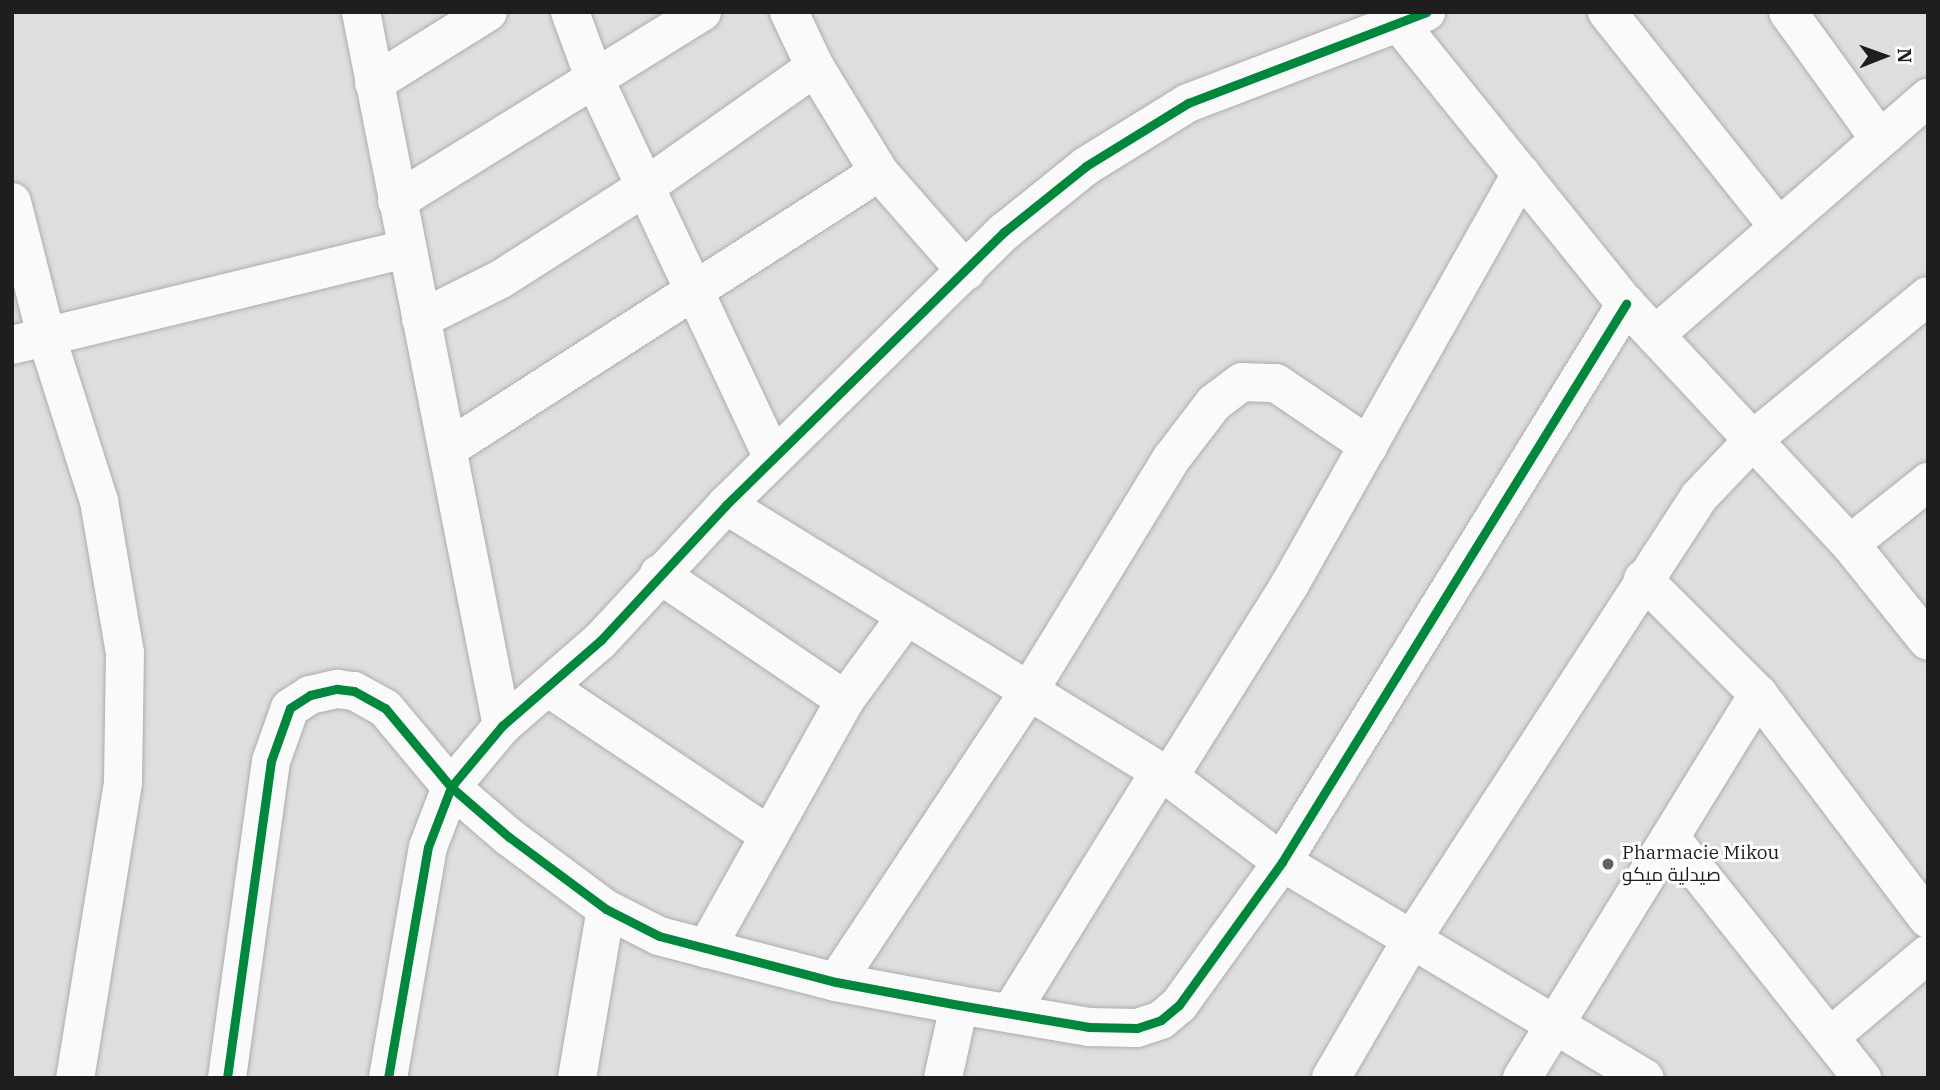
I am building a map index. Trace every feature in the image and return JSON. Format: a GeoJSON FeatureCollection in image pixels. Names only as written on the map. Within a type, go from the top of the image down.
{"type":"FeatureCollection","features":[{"type":"Feature","properties":{"kind":"street"},"geometry":{"type":"LineString","coordinates":[[361,12],[502,726]]}},
{"type":"Feature","properties":{"kind":"street"},"geometry":{"type":"LineString","coordinates":[[374,83],[488,12]]}},
{"type":"Feature","properties":{"kind":"street"},"geometry":{"type":"LineString","coordinates":[[570,12],[595,80],[773,458]]}},
{"type":"Feature","properties":{"kind":"street"},"geometry":{"type":"LineString","coordinates":[[397,201],[702,12]]}},
{"type":"Feature","properties":{"kind":"street"},"geometry":{"type":"LineString","coordinates":[[789,12],[815,67],[879,172],[965,271]]}},
{"type":"Feature","properties":{"kind":"street"},"geometry":{"type":"LineString","coordinates":[[1607,12],[1777,225]]}},
{"type":"Feature","properties":{"kind":"street"},"geometry":{"type":"LineString","coordinates":[[1788,12],[1878,137]]}},
{"type":"Feature","properties":{"kind":"street"},"geometry":{"type":"LineString","coordinates":[[388,1078],[428,847],[451,788],[502,726],[549,688],[726,505],[1004,232],[1130,136],[1188,103],[1405,16],[1521,174],[1626,304],[1755,438],[1850,544],[1928,641]]}},
{"type":"Feature","properties":{"kind":"street"},"geometry":{"type":"LineString","coordinates":[[421,319],[501,278],[645,187],[815,67]]}},
{"type":"Feature","properties":{"kind":"street"},"geometry":{"type":"LineString","coordinates":[[1655,335],[1878,137],[1928,98]]}},
{"type":"Feature","properties":{"kind":"street"},"geometry":{"type":"LineString","coordinates":[[449,448],[879,172]]}},
{"type":"Feature","properties":{"kind":"street"},"geometry":{"type":"LineString","coordinates":[[1012,1010],[1165,774],[1369,446],[1521,174]]}},
{"type":"Feature","properties":{"kind":"street"},"geometry":{"type":"LineString","coordinates":[[12,202],[29,340],[99,501],[125,653],[128,716],[123,783],[75,1078]]}},
{"type":"Feature","properties":{"kind":"street"},"geometry":{"type":"LineString","coordinates":[[29,340],[406,249]]}},
{"type":"Feature","properties":{"kind":"street"},"geometry":{"type":"LineString","coordinates":[[1331,1078],[1412,939],[1643,579],[1699,497],[1755,438],[1928,296]]}},
{"type":"Feature","properties":{"kind":"street"},"geometry":{"type":"LineString","coordinates":[[227,1078],[262,804],[290,708],[310,695],[337,689],[370,698],[406,729],[451,788],[606,909],[659,936],[836,982],[959,1006],[1012,1010],[1089,1027],[1136,1028],[1161,1020],[1179,1005],[1282,862],[1626,304]]}},
{"type":"Feature","properties":{"kind":"street"},"geometry":{"type":"LineString","coordinates":[[836,982],[1027,694],[1171,459],[1229,389],[1258,380],[1276,383],[1369,446]]}},
{"type":"Feature","properties":{"kind":"street"},"geometry":{"type":"LineString","coordinates":[[1850,544],[1928,482]]}},
{"type":"Feature","properties":{"kind":"street"},"geometry":{"type":"LineString","coordinates":[[726,505],[1027,694],[1165,774],[1282,862],[1644,1078]]}},
{"type":"Feature","properties":{"kind":"street"},"geometry":{"type":"LineString","coordinates":[[659,574],[845,700]]}},
{"type":"Feature","properties":{"kind":"street"},"geometry":{"type":"LineString","coordinates":[[1643,579],[1758,694],[1928,919]]}},
{"type":"Feature","properties":{"kind":"street"},"geometry":{"type":"LineString","coordinates":[[706,949],[845,700],[905,618]]}},
{"type":"Feature","properties":{"kind":"street"},"geometry":{"type":"LineString","coordinates":[[549,688],[769,835]]}},
{"type":"Feature","properties":{"kind":"street"},"geometry":{"type":"LineString","coordinates":[[1522,1078],[1758,694]]}},
{"type":"Feature","properties":{"kind":"street"},"geometry":{"type":"LineString","coordinates":[[1671,838],[1862,1078]]}},
{"type":"Feature","properties":{"kind":"street"},"geometry":{"type":"LineString","coordinates":[[577,1078],[606,909]]}},
{"type":"Feature","properties":{"kind":"street"},"geometry":{"type":"LineString","coordinates":[[1831,1036],[1928,954]]}},
{"type":"Feature","properties":{"kind":"street"},"geometry":{"type":"LineString","coordinates":[[943,1078],[959,1006]]}},
{"type":"Feature","properties":{"kind":"cycle path"},"geometry":{"type":"LineString","coordinates":[[388,1078],[428,847],[451,787],[502,726],[601,640],[726,505],[1004,232],[1086,166],[1188,103],[1426,12]]}},
{"type":"Feature","properties":{"kind":"cycle path"},"geometry":{"type":"LineString","coordinates":[[227,1078],[271,761],[290,708],[310,695],[337,689],[354,691],[385,708],[451,787],[509,837],[606,909],[659,936],[836,982],[1089,1027],[1137,1028],[1161,1020],[1179,1005],[1282,862],[1626,304]]}},
{"type":"Feature","properties":{"kind":"place","name":"Pharmacie Mikou صيدلية ميكو"},"geometry":{"type":"Point","coordinates":[1608,864]}}]}
